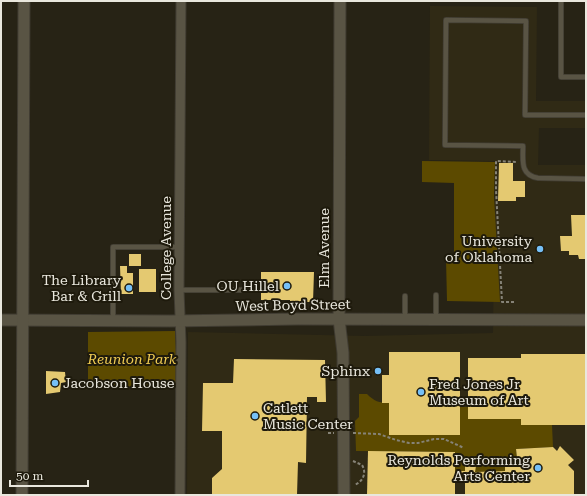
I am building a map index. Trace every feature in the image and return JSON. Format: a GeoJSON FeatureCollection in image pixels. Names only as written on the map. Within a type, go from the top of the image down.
{"type":"FeatureCollection","features":[{"type":"Feature","properties":{"kind":"street"},"geometry":{"type":"LineString","coordinates":[[22,495],[24,1]]}},
{"type":"Feature","properties":{"kind":"street","name":"College Avenue"},"geometry":{"type":"LineString","coordinates":[[180,495],[179,290],[181,1]]}},
{"type":"Feature","properties":{"kind":"street","name":"Elm Avenue"},"geometry":{"type":"LineString","coordinates":[[340,1],[339,319],[343,354],[344,495]]}},
{"type":"Feature","properties":{"kind":"street","name":"West Boyd Street"},"geometry":{"type":"LineString","coordinates":[[1,320],[586,320]]}},
{"type":"Feature","properties":{"kind":"lane"},"geometry":{"type":"LineString","coordinates":[[561,1],[561,77],[586,77]]}},
{"type":"Feature","properties":{"kind":"lane"},"geometry":{"type":"LineString","coordinates":[[586,115],[525,115],[526,21],[446,20],[445,145],[523,146],[523,162],[525,171],[532,177],[586,179]]}},
{"type":"Feature","properties":{"kind":"lane"},"geometry":{"type":"LineString","coordinates":[[113,320],[113,247],[180,247]]}},
{"type":"Feature","properties":{"kind":"lane"},"geometry":{"type":"LineString","coordinates":[[179,290],[255,290]]}},
{"type":"Feature","properties":{"kind":"lane"},"geometry":{"type":"LineString","coordinates":[[436,295],[436,319]]}},
{"type":"Feature","properties":{"kind":"lane"},"geometry":{"type":"LineString","coordinates":[[405,296],[405,319]]}},
{"type":"Feature","properties":{"kind":"path"},"geometry":{"type":"LineString","coordinates":[[514,302],[502,302],[496,190],[496,161],[523,162]]}},
{"type":"Feature","properties":{"kind":"path"},"geometry":{"type":"LineString","coordinates":[[328,433],[379,434],[409,443],[444,439],[464,448]]}},
{"type":"Feature","properties":{"kind":"path"},"geometry":{"type":"LineString","coordinates":[[355,461],[363,466],[364,472],[362,480],[355,485]]}},
{"type":"Feature","properties":{"kind":"shaded area","name":"University of Oklahoma"},"geometry":{"type":"Polygon","coordinates":[[[430,6],[537,7],[536,101],[586,101],[586,128],[539,128],[538,165],[586,165],[586,495],[187,495],[188,332],[365,336],[493,333],[495,161],[429,160],[430,6]]]}},
{"type":"Feature","properties":{"kind":"green space"},"geometry":{"type":"Polygon","coordinates":[[[422,161],[495,162],[494,196],[500,302],[447,301],[446,259],[454,259],[454,183],[422,182],[422,161]]]}},
{"type":"Feature","properties":{"kind":"green space","name":"Reunion Park"},"geometry":{"type":"Polygon","coordinates":[[[175,331],[178,387],[88,386],[88,332],[175,331]]]}},
{"type":"Feature","properties":{"kind":"green space"},"geometry":{"type":"Polygon","coordinates":[[[359,394],[367,394],[377,401],[389,403],[460,435],[460,407],[468,407],[468,419],[521,419],[521,425],[552,425],[553,447],[516,449],[517,458],[505,459],[505,471],[475,472],[475,466],[465,466],[465,471],[462,471],[461,482],[455,482],[455,452],[356,451],[355,421],[359,417],[359,394]]]}},
{"type":"Feature","properties":{"kind":"building"},"geometry":{"type":"Polygon","coordinates":[[[499,163],[513,163],[513,181],[525,181],[525,197],[516,197],[516,201],[498,201],[499,163]]]}},
{"type":"Feature","properties":{"kind":"building"},"geometry":{"type":"Polygon","coordinates":[[[571,215],[586,215],[586,259],[579,259],[578,255],[569,255],[569,251],[561,251],[560,236],[572,236],[571,215]]]}},
{"type":"Feature","properties":{"kind":"building"},"geometry":{"type":"Polygon","coordinates":[[[129,254],[141,254],[141,266],[129,266],[129,254]]]}},
{"type":"Feature","properties":{"kind":"building"},"geometry":{"type":"Polygon","coordinates":[[[120,266],[127,266],[127,273],[133,273],[133,294],[121,294],[120,266]]]}},
{"type":"Feature","properties":{"kind":"building"},"geometry":{"type":"Polygon","coordinates":[[[139,269],[156,269],[156,292],[139,292],[139,269]]]}},
{"type":"Feature","properties":{"kind":"building","name":"OU Hillel"},"geometry":{"type":"Polygon","coordinates":[[[261,272],[314,272],[313,302],[261,300],[261,272]]]}},
{"type":"Feature","properties":{"kind":"building","name":"Fred Jones Jr Museum of Art"},"geometry":{"type":"Polygon","coordinates":[[[389,352],[460,352],[460,435],[389,435],[389,403],[382,403],[382,375],[389,375],[389,352]]]}},
{"type":"Feature","properties":{"kind":"building"},"geometry":{"type":"Polygon","coordinates":[[[521,354],[585,354],[585,425],[521,425],[521,419],[468,419],[468,358],[521,358],[521,354]]]}},
{"type":"Feature","properties":{"kind":"building","name":"Catlett Music Center"},"geometry":{"type":"Polygon","coordinates":[[[234,359],[325,360],[326,402],[317,402],[317,397],[307,397],[306,463],[298,462],[297,495],[212,495],[212,478],[222,469],[222,431],[202,431],[203,383],[233,383],[234,359]]]}},
{"type":"Feature","properties":{"kind":"building","name":"Jacobson House"},"geometry":{"type":"Polygon","coordinates":[[[46,371],[65,372],[66,382],[61,383],[60,392],[46,394],[46,371]]]}},
{"type":"Feature","properties":{"kind":"building","name":"Reynolds Performing Arts Center"},"geometry":{"type":"Polygon","coordinates":[[[560,446],[574,460],[568,465],[574,471],[574,495],[465,495],[465,482],[461,482],[461,471],[465,471],[465,466],[476,466],[475,472],[505,471],[505,459],[517,458],[516,449],[553,447],[557,451],[560,446]]]}},
{"type":"Feature","properties":{"kind":"building"},"geometry":{"type":"Polygon","coordinates":[[[368,451],[455,452],[455,495],[367,495],[368,451]]]}},
{"type":"Feature","properties":{"kind":"place","name":"University of Oklahoma"},"geometry":{"type":"Point","coordinates":[540,249]}},
{"type":"Feature","properties":{"kind":"place","name":"OU Hillel"},"geometry":{"type":"Point","coordinates":[287,286]}},
{"type":"Feature","properties":{"kind":"place","name":"The Library Bar & Grill"},"geometry":{"type":"Point","coordinates":[129,288]}},
{"type":"Feature","properties":{"kind":"place","name":"Sphinx"},"geometry":{"type":"Point","coordinates":[378,371]}},
{"type":"Feature","properties":{"kind":"place","name":"Jacobson House"},"geometry":{"type":"Point","coordinates":[55,383]}},
{"type":"Feature","properties":{"kind":"place","name":"Fred Jones Jr Museum of Art"},"geometry":{"type":"Point","coordinates":[421,392]}},
{"type":"Feature","properties":{"kind":"place","name":"Catlett Music Center"},"geometry":{"type":"Point","coordinates":[255,416]}},
{"type":"Feature","properties":{"kind":"place","name":"Reynolds Performing Arts Center"},"geometry":{"type":"Point","coordinates":[538,468]}}]}
